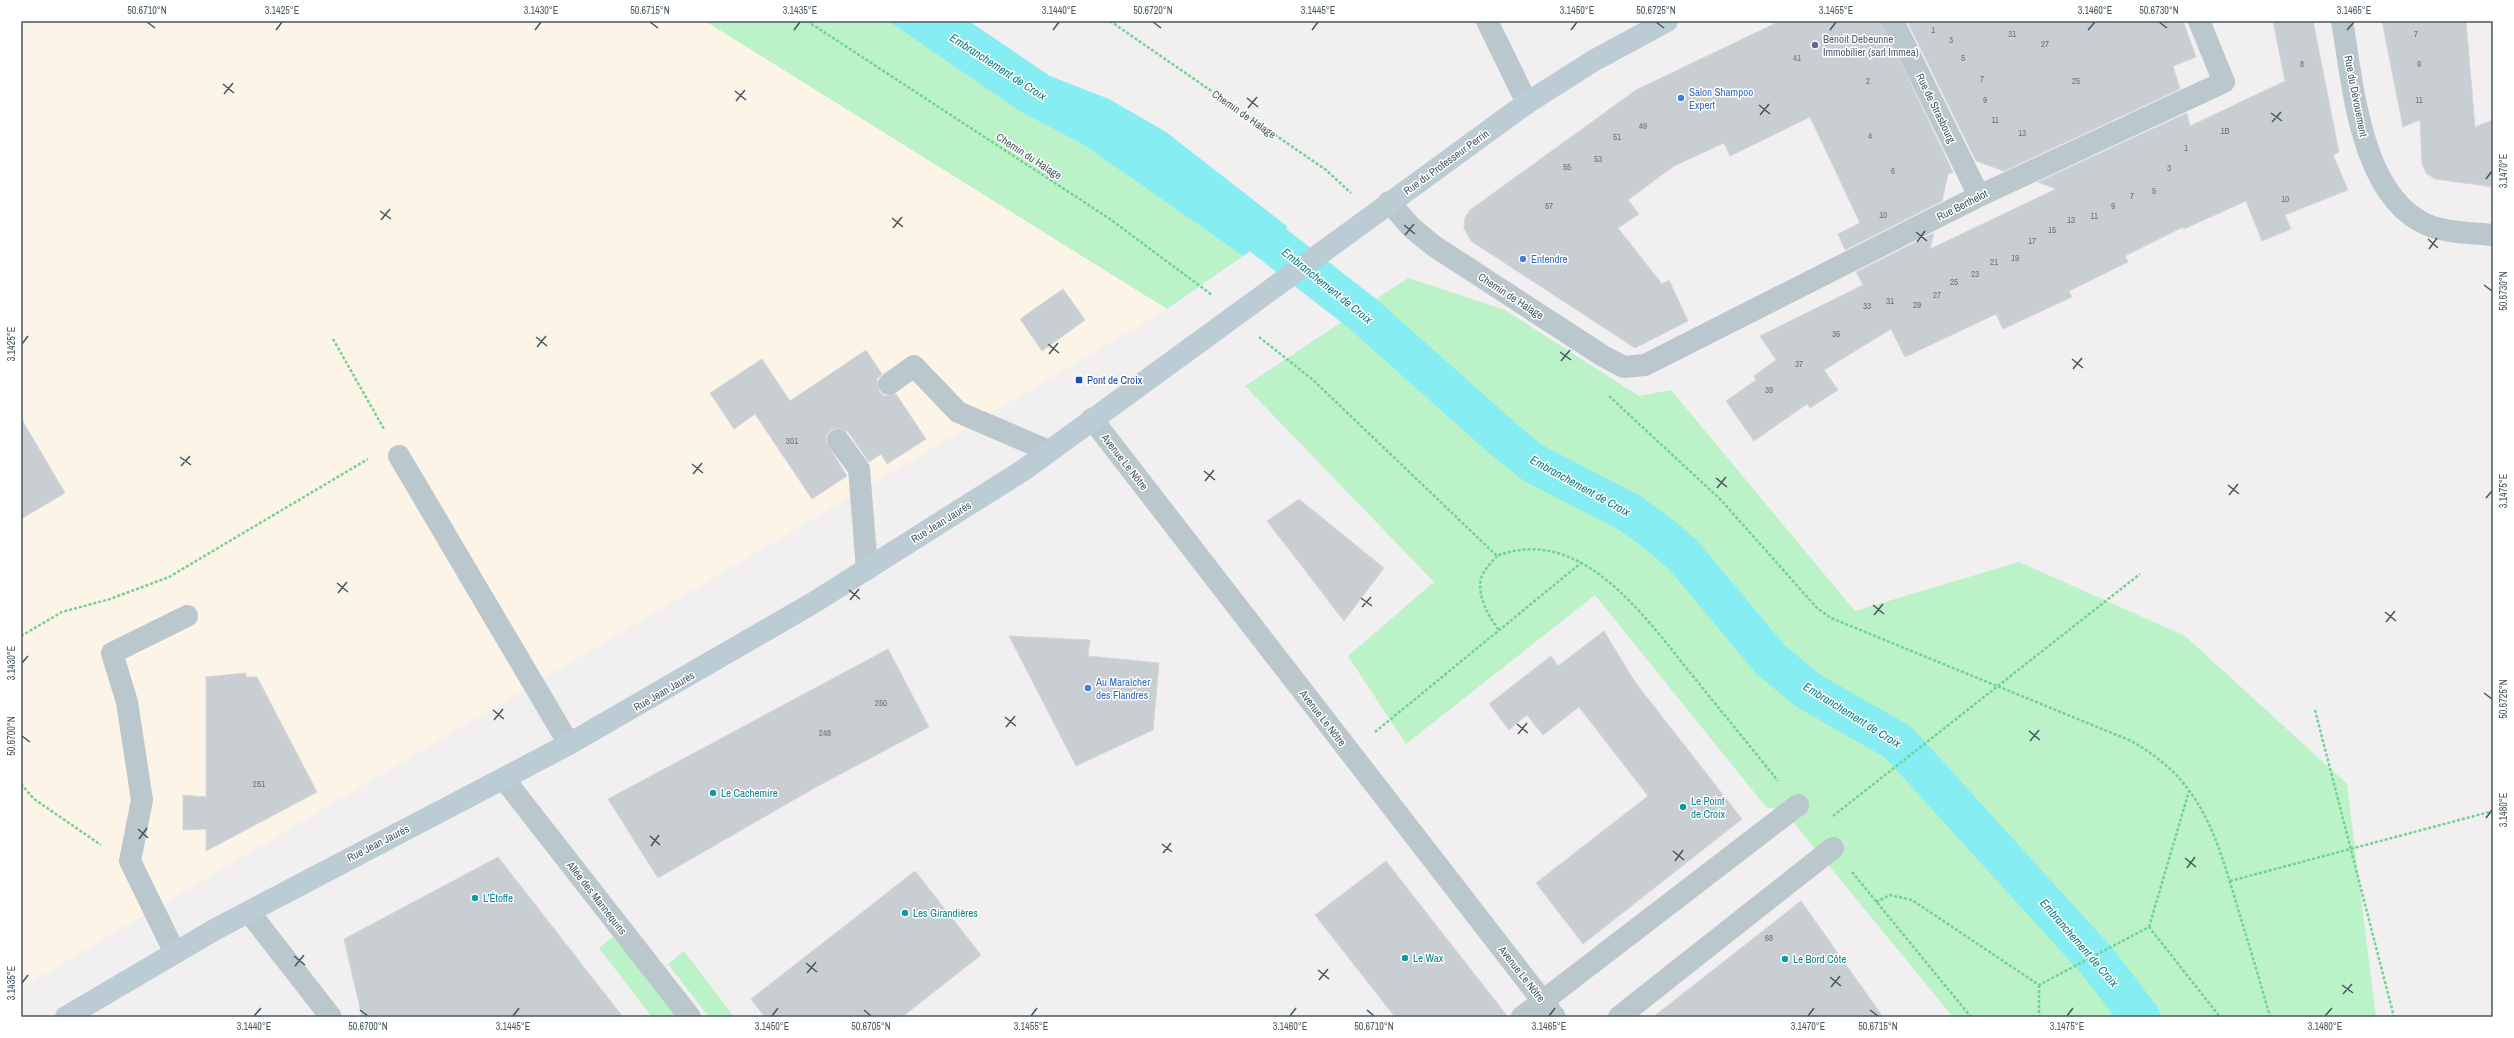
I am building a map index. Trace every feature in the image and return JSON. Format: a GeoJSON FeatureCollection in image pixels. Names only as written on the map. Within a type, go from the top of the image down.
{"type":"FeatureCollection","features":[{"type":"Feature","properties":{"kind":"main road","name":"Rue du Professeur Perrin"},"geometry":{"type":"LineString","coordinates":[[1232,316],[1527,102],[1593,61],[1668,21]]}},
{"type":"Feature","properties":{"kind":"main road","name":"Rue Jean Jaurès"},"geometry":{"type":"LineString","coordinates":[[66,1017],[175,953],[249,912],[504,779],[708,666],[991,491],[1049,451],[1232,316]]}},
{"type":"Feature","properties":{"kind":"street"},"geometry":{"type":"LineString","coordinates":[[1487,21],[1527,102]]}},
{"type":"Feature","properties":{"kind":"street","name":"Rue de Strasbourg"},"geometry":{"type":"LineString","coordinates":[[1893,21],[1979,196]]}},
{"type":"Feature","properties":{"kind":"street","name":"Rue Berthelot"},"geometry":{"type":"LineString","coordinates":[[1645,365],[1979,196],[2224,82],[2199,21]]}},
{"type":"Feature","properties":{"kind":"street","name":"Rue du Dévouement"},"geometry":{"type":"LineString","coordinates":[[2342,21],[2363,136],[2370,157],[2388,192],[2404,209],[2429,226],[2455,232],[2493,235]]}},
{"type":"Feature","properties":{"kind":"street","name":"Chemin de Halage"},"geometry":{"type":"LineString","coordinates":[[1381,208],[1412,228],[1434,246],[1603,356],[1624,367],[1645,365]]}},
{"type":"Feature","properties":{"kind":"street"},"geometry":{"type":"LineString","coordinates":[[889,384],[914,366],[958,412],[1049,451]]}},
{"type":"Feature","properties":{"kind":"street","name":"Avenue Le Nôtre"},"geometry":{"type":"LineString","coordinates":[[1092,419],[1549,1009]]}},
{"type":"Feature","properties":{"kind":"street"},"geometry":{"type":"LineString","coordinates":[[838,440],[859,469],[867,569]]}},
{"type":"Feature","properties":{"kind":"street"},"geometry":{"type":"LineString","coordinates":[[399,456],[569,744]]}},
{"type":"Feature","properties":{"kind":"street"},"geometry":{"type":"LineString","coordinates":[[175,953],[130,861],[142,800],[127,702],[112,652],[187,616]]}},
{"type":"Feature","properties":{"kind":"street","name":"Allée des Mannequins"},"geometry":{"type":"LineString","coordinates":[[504,779],[690,1017]]}},
{"type":"Feature","properties":{"kind":"street"},"geometry":{"type":"LineString","coordinates":[[1522,1017],[1549,1009],[1798,805]]}},
{"type":"Feature","properties":{"kind":"street"},"geometry":{"type":"LineString","coordinates":[[1619,1017],[1833,848]]}},
{"type":"Feature","properties":{"kind":"street"},"geometry":{"type":"LineString","coordinates":[[249,912],[331,1017]]}},
{"type":"Feature","properties":{"kind":"path","name":"Chemin du Halage"},"geometry":{"type":"LineString","coordinates":[[807,21],[1110,219],[1198,283],[1232,316],[1312,379],[1430,489],[1497,556]]}},
{"type":"Feature","properties":{"kind":"path","name":"Chemin de Halage"},"geometry":{"type":"LineString","coordinates":[[1110,21],[1381,208]]}},
{"type":"Feature","properties":{"kind":"path"},"geometry":{"type":"LineString","coordinates":[[333,339],[399,456]]}},
{"type":"Feature","properties":{"kind":"path"},"geometry":{"type":"LineString","coordinates":[[1608,394],[1721,500],[1805,595],[1827,615],[2140,746],[2161,761],[2189,791],[2207,818],[2218,839],[2270,1017]]}},
{"type":"Feature","properties":{"kind":"path"},"geometry":{"type":"LineString","coordinates":[[21,636],[62,612],[110,599],[169,577],[375,455],[399,456]]}},
{"type":"Feature","properties":{"kind":"path"},"geometry":{"type":"LineString","coordinates":[[1499,630],[1488,615],[1482,594],[1481,578],[1497,556],[1511,550],[1527,548],[1549,551],[1581,563],[1604,578],[1637,608],[1798,805]]}},
{"type":"Feature","properties":{"kind":"path"},"geometry":{"type":"LineString","coordinates":[[1350,752],[1581,563]]}},
{"type":"Feature","properties":{"kind":"path"},"geometry":{"type":"LineString","coordinates":[[1971,1017],[1817,829],[2140,574]]}},
{"type":"Feature","properties":{"kind":"path"},"geometry":{"type":"LineString","coordinates":[[2315,710],[2394,1017]]}},
{"type":"Feature","properties":{"kind":"path"},"geometry":{"type":"LineString","coordinates":[[21,784],[34,799],[106,848],[130,861]]}},
{"type":"Feature","properties":{"kind":"path"},"geometry":{"type":"LineString","coordinates":[[2039,985],[2149,926],[2189,791]]}},
{"type":"Feature","properties":{"kind":"path"},"geometry":{"type":"LineString","coordinates":[[2230,881],[2493,811]]}},
{"type":"Feature","properties":{"kind":"path"},"geometry":{"type":"LineString","coordinates":[[1876,902],[1890,895],[1912,900],[2039,985]]}},
{"type":"Feature","properties":{"kind":"path"},"geometry":{"type":"LineString","coordinates":[[2149,926],[2220,1017]]}},
{"type":"Feature","properties":{"kind":"path"},"geometry":{"type":"LineString","coordinates":[[2039,985],[2039,1017]]}},
{"type":"Feature","properties":{"kind":"shaded area"},"geometry":{"type":"Polygon","coordinates":[[[33,21],[705,21],[1167,309],[21,988],[21,27],[33,21]]]}},
{"type":"Feature","properties":{"kind":"green space"},"geometry":{"type":"Polygon","coordinates":[[[705,21],[888,21],[1021,112],[1084,145],[1243,256],[1167,309],[705,21]]]}},
{"type":"Feature","properties":{"kind":"green space"},"geometry":{"type":"Polygon","coordinates":[[[1408,278],[1505,310],[1639,396],[1671,390],[1855,611],[2019,562],[2185,636],[2347,784],[2376,1017],[1953,1017],[1784,811],[1766,807],[1595,595],[1406,744],[1348,656],[1434,582],[1245,386],[1408,278]]]}},
{"type":"Feature","properties":{"kind":"green space"},"geometry":{"type":"Polygon","coordinates":[[[615,935],[676,1017],[652,1017],[599,948],[615,935]]]}},
{"type":"Feature","properties":{"kind":"green space"},"geometry":{"type":"Polygon","coordinates":[[[684,951],[734,1017],[709,1017],[668,964],[684,951]]]}},
{"type":"Feature","properties":{"kind":"water"},"geometry":{"type":"Polygon","coordinates":[[[888,21],[969,21],[1050,76],[1109,99],[1166,132],[1288,227],[1243,256],[1084,145],[1021,112],[888,21]]]}},
{"type":"Feature","properties":{"kind":"building"},"geometry":{"type":"Polygon","coordinates":[[[1780,21],[1881,21],[1953,172],[1948,174],[1942,201],[1845,250],[1838,234],[1860,223],[1810,117],[1730,156],[1724,143],[1674,166],[1628,200],[1639,214],[1618,228],[1662,284],[1669,280],[1688,321],[1635,348],[1471,241],[1464,228],[1465,218],[1470,210],[1636,90],[1780,21]]]}},
{"type":"Feature","properties":{"kind":"building"},"geometry":{"type":"Polygon","coordinates":[[[1907,21],[2183,21],[2196,57],[2173,66],[2180,89],[2004,171],[1976,161],[1907,21]]]}},
{"type":"Feature","properties":{"kind":"building"},"geometry":{"type":"Polygon","coordinates":[[[2273,21],[2313,21],[2339,152],[2333,155],[2348,190],[2285,215],[2291,229],[2262,241],[2246,201],[2184,229],[2183,227],[2125,256],[2128,262],[2069,291],[2072,297],[2003,329],[1996,314],[1905,357],[1891,329],[1824,370],[1838,390],[1810,408],[1807,404],[1754,441],[1726,401],[1756,380],[1754,376],[1776,360],[1760,336],[1863,285],[1856,272],[1934,233],[1930,249],[2056,189],[2038,182],[2187,113],[2190,126],[2285,81],[2273,21]]]}},
{"type":"Feature","properties":{"kind":"building"},"geometry":{"type":"Polygon","coordinates":[[[2382,21],[2466,21],[2475,127],[2493,120],[2493,187],[2435,179],[2426,173],[2422,164],[2420,120],[2403,127],[2382,21]]]}},
{"type":"Feature","properties":{"kind":"building"},"geometry":{"type":"Polygon","coordinates":[[[1063,289],[1085,320],[1042,351],[1020,319],[1063,289]]]}},
{"type":"Feature","properties":{"kind":"building"},"geometry":{"type":"Polygon","coordinates":[[[866,350],[882,374],[877,379],[879,391],[884,396],[896,394],[926,439],[887,464],[881,454],[869,462],[848,432],[837,428],[831,430],[827,435],[826,442],[847,476],[812,499],[755,414],[734,429],[710,393],[762,359],[790,401],[866,350]]]}},
{"type":"Feature","properties":{"kind":"building"},"geometry":{"type":"Polygon","coordinates":[[[21,418],[65,493],[21,519],[21,418]]]}},
{"type":"Feature","properties":{"kind":"building"},"geometry":{"type":"Polygon","coordinates":[[[1299,499],[1384,568],[1344,621],[1267,521],[1299,499]]]}},
{"type":"Feature","properties":{"kind":"building","name":"Le Point de Croix"},"geometry":{"type":"Polygon","coordinates":[[[1604,631],[1635,682],[1742,819],[1583,944],[1536,883],[1648,796],[1579,707],[1543,735],[1527,715],[1509,730],[1489,704],[1551,656],[1558,666],[1604,631]]]}},
{"type":"Feature","properties":{"kind":"building"},"geometry":{"type":"Polygon","coordinates":[[[1009,636],[1090,640],[1088,656],[1159,663],[1153,730],[1076,766],[1009,636]]]}},
{"type":"Feature","properties":{"kind":"building","name":"Le Cachemire"},"geometry":{"type":"Polygon","coordinates":[[[888,649],[929,727],[818,786],[658,878],[608,799],[888,649]]]}},
{"type":"Feature","properties":{"kind":"building"},"geometry":{"type":"Polygon","coordinates":[[[246,673],[246,677],[257,677],[317,792],[206,851],[206,829],[183,830],[183,795],[206,797],[206,677],[246,673]]]}},
{"type":"Feature","properties":{"kind":"building","name":"L’Étoffe"},"geometry":{"type":"Polygon","coordinates":[[[498,857],[623,1017],[362,1017],[344,939],[498,857]]]}},
{"type":"Feature","properties":{"kind":"building","name":"Le Wax"},"geometry":{"type":"Polygon","coordinates":[[[1386,861],[1508,1017],[1395,1017],[1315,915],[1386,861]]]}},
{"type":"Feature","properties":{"kind":"building","name":"Les Girandières"},"geometry":{"type":"Polygon","coordinates":[[[915,871],[981,955],[902,1017],[765,1017],[751,999],[915,871]]]}},
{"type":"Feature","properties":{"kind":"building","name":"Le Bord Côte"},"geometry":{"type":"Polygon","coordinates":[[[1801,901],[1883,1017],[1653,1017],[1801,901]]]}},
{"type":"Feature","properties":{"kind":"waterway","name":"Embranchement de Croix"},"geometry":{"type":"LineString","coordinates":[[1224,206],[1363,314],[1508,443],[1533,463],[1630,513],[1665,539],[1684,556],[1770,659],[1807,690],[1898,742],[2097,961],[2140,1017]]}},
{"type":"Feature","properties":{"kind":"place","name":"Benoit Debeunne Immobilier (sarl Immea)"},"geometry":{"type":"Point","coordinates":[1815,45]}},
{"type":"Feature","properties":{"kind":"place","name":"Salon Shampoo Expert"},"geometry":{"type":"Point","coordinates":[1681,98]}},
{"type":"Feature","properties":{"kind":"place","name":"Entendre"},"geometry":{"type":"Point","coordinates":[1523,259]}},
{"type":"Feature","properties":{"kind":"place","name":"Pont de Croix"},"geometry":{"type":"Point","coordinates":[1079,380]}},
{"type":"Feature","properties":{"kind":"place","name":"Au Maraîcher des Flandres"},"geometry":{"type":"Point","coordinates":[1088,688]}},
{"type":"Feature","properties":{"kind":"place","name":"Le Cachemire"},"geometry":{"type":"Point","coordinates":[713,793]}},
{"type":"Feature","properties":{"kind":"place","name":"Le Point de Croix"},"geometry":{"type":"Point","coordinates":[1683,807]}},
{"type":"Feature","properties":{"kind":"place","name":"L’Étoffe"},"geometry":{"type":"Point","coordinates":[475,898]}},
{"type":"Feature","properties":{"kind":"place","name":"Les Girandières"},"geometry":{"type":"Point","coordinates":[905,913]}},
{"type":"Feature","properties":{"kind":"place","name":"Le Wax"},"geometry":{"type":"Point","coordinates":[1405,958]}},
{"type":"Feature","properties":{"kind":"place","name":"Le Bord Côte"},"geometry":{"type":"Point","coordinates":[1785,959]}}]}
